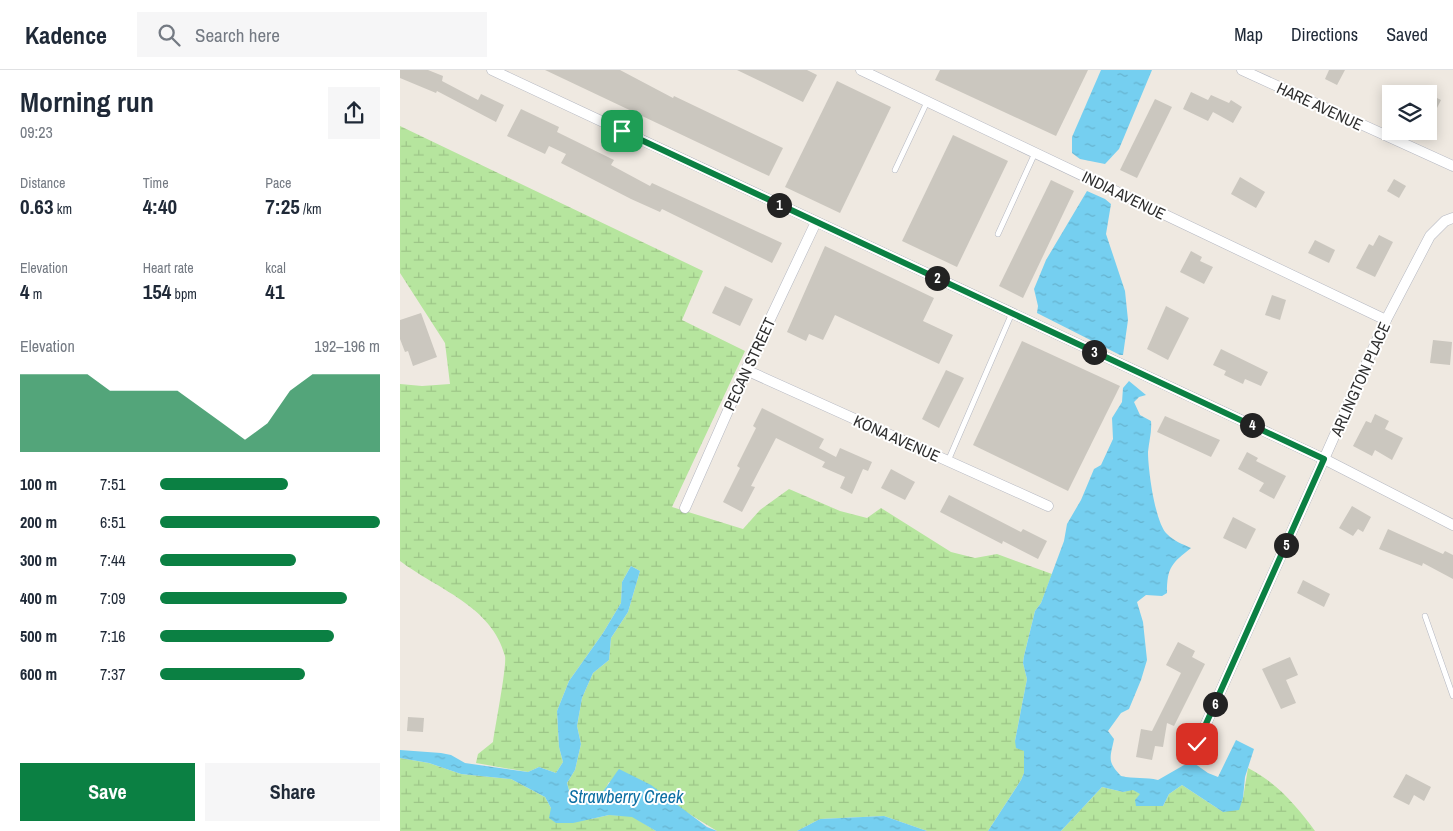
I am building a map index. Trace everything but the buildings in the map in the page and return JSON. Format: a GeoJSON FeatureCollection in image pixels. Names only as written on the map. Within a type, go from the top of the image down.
{"type":"FeatureCollection","features":[{"type":"Feature","properties":{"kind":"street"},"geometry":{"type":"LineString","coordinates":[[492,70],[1324,459],[1453,525]]}},
{"type":"Feature","properties":{"kind":"street","name":"INDIA AVENUE"},"geometry":{"type":"LineString","coordinates":[[861,70],[1386,320]]}},
{"type":"Feature","properties":{"kind":"street","name":"HARE AVENUE"},"geometry":{"type":"LineString","coordinates":[[1242,70],[1453,166]]}},
{"type":"Feature","properties":{"kind":"street","name":"ARLINGTON PLACE"},"geometry":{"type":"LineString","coordinates":[[1197,744],[1386,320],[1430,236],[1445,221],[1453,218]]}},
{"type":"Feature","properties":{"kind":"street","name":"PECAN STREET"},"geometry":{"type":"LineString","coordinates":[[685,508],[746,370],[816,222]]}},
{"type":"Feature","properties":{"kind":"street","name":"KONA AVENUE"},"geometry":{"type":"LineString","coordinates":[[746,370],[1048,506]]}},
{"type":"Feature","properties":{"kind":"lane"},"geometry":{"type":"LineString","coordinates":[[895,170],[928,101]]}},
{"type":"Feature","properties":{"kind":"lane"},"geometry":{"type":"LineString","coordinates":[[998,234],[1035,153]]}},
{"type":"Feature","properties":{"kind":"lane"},"geometry":{"type":"LineString","coordinates":[[948,461],[1012,313]]}},
{"type":"Feature","properties":{"kind":"lane"},"geometry":{"type":"LineString","coordinates":[[1426,616],[1453,696]]}},
{"type":"Feature","properties":{"kind":"green space"},"geometry":{"type":"Polygon","coordinates":[[[400,126],[703,271],[682,320],[745,351],[672,507],[743,529],[760,510],[789,489],[840,511],[867,518],[881,508],[951,552],[975,558],[997,554],[1052,574],[1041,603],[1035,611],[1023,663],[1027,679],[1015,741],[1024,751],[1024,773],[988,831],[927,831],[884,816],[820,819],[797,831],[717,831],[686,812],[609,782],[602,793],[593,799],[583,799],[570,794],[567,783],[575,770],[581,744],[577,726],[582,698],[593,673],[609,660],[611,638],[628,612],[640,571],[631,566],[622,582],[621,603],[603,633],[569,681],[557,711],[559,747],[563,762],[556,773],[539,767],[528,772],[476,763],[478,754],[493,742],[503,684],[505,656],[498,639],[476,611],[400,561],[400,384],[422,386],[450,384],[445,343],[400,273],[400,126]]]}},
{"type":"Feature","properties":{"kind":"green space"},"geometry":{"type":"Polygon","coordinates":[[[400,758],[429,763],[461,774],[511,779],[545,797],[551,808],[591,819],[609,815],[632,816],[656,831],[400,831],[400,758]]]}},
{"type":"Feature","properties":{"kind":"green space"},"geometry":{"type":"Polygon","coordinates":[[[1248,768],[1277,787],[1315,831],[1061,831],[1102,787],[1123,792],[1133,789],[1163,806],[1169,794],[1182,785],[1223,812],[1243,798],[1248,768]]]}},
{"type":"Feature","properties":{"kind":"water"},"geometry":{"type":"Polygon","coordinates":[[[1101,70],[1152,70],[1119,149],[1105,164],[1080,159],[1072,153],[1072,137],[1101,70]]]}},
{"type":"Feature","properties":{"kind":"water"},"geometry":{"type":"Polygon","coordinates":[[[1087,191],[1105,199],[1111,204],[1106,234],[1125,291],[1128,320],[1123,355],[1037,313],[1038,306],[1034,289],[1046,260],[1087,191]]]}},
{"type":"Feature","properties":{"kind":"water"},"geometry":{"type":"Polygon","coordinates":[[[1129,381],[1146,395],[1139,397],[1134,402],[1140,415],[1151,421],[1148,460],[1159,519],[1167,534],[1191,548],[1172,566],[1168,577],[1167,593],[1162,596],[1146,595],[1137,602],[1143,622],[1147,660],[1129,709],[1121,713],[1108,731],[1114,739],[1111,756],[1113,767],[1121,776],[1158,780],[1191,761],[1208,773],[1218,777],[1236,740],[1254,749],[1245,777],[1243,798],[1239,810],[1223,812],[1182,785],[1169,794],[1163,806],[1136,806],[1135,800],[1140,794],[1133,790],[1123,792],[1102,787],[1061,831],[988,831],[1024,773],[1024,751],[1016,748],[1015,741],[1027,679],[1023,663],[1024,656],[1035,611],[1041,603],[1064,541],[1067,524],[1081,500],[1094,469],[1101,465],[1113,439],[1112,418],[1122,402],[1123,388],[1129,381]]]}},
{"type":"Feature","properties":{"kind":"water","name":"Strawberry Creek"},"geometry":{"type":"Polygon","coordinates":[[[631,566],[640,571],[628,612],[611,638],[609,660],[593,673],[582,698],[577,726],[581,744],[575,770],[567,783],[570,794],[579,799],[594,799],[604,790],[619,769],[651,785],[707,827],[717,831],[656,831],[632,817],[609,815],[573,823],[556,823],[549,818],[551,808],[545,797],[511,779],[461,774],[429,763],[400,758],[400,750],[441,753],[451,755],[465,763],[528,772],[539,767],[556,773],[563,762],[559,747],[557,711],[569,681],[603,633],[621,603],[622,582],[631,566]]]}},
{"type":"Feature","properties":{"kind":"water"},"geometry":{"type":"Polygon","coordinates":[[[884,816],[927,831],[797,831],[820,819],[884,816]]]}},
{"type":"Feature","properties":{"kind":"route"},"geometry":{"type":"LineString","coordinates":[[622,131],[1324,459],[1197,744]]}}]}
